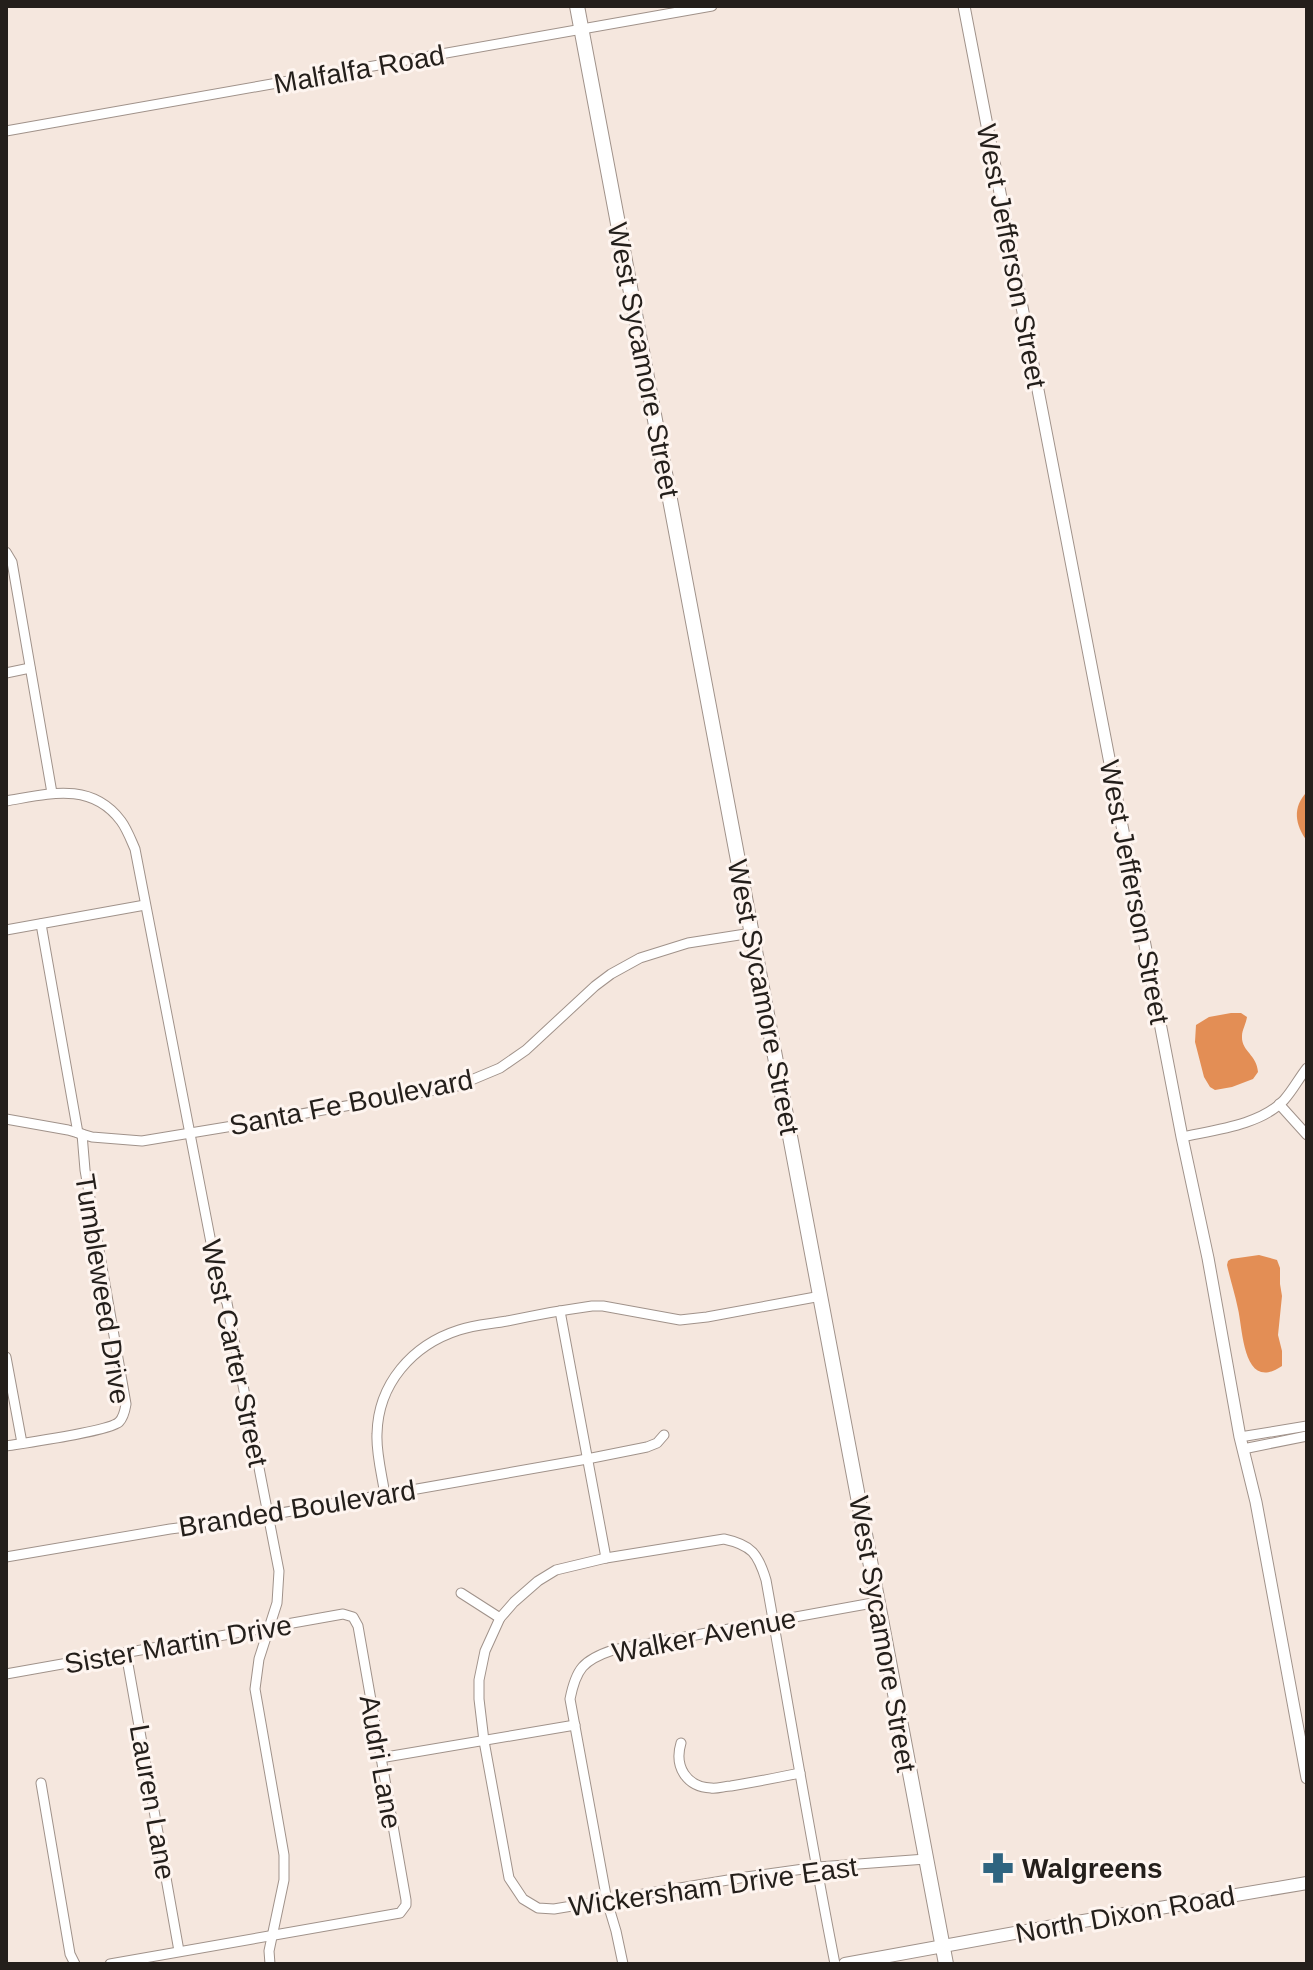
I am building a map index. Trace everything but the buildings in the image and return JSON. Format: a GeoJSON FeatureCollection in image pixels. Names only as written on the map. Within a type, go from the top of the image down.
{"type":"FeatureCollection","features":[{"type":"Feature","properties":{"kind":"main road","name":"West Sycamore Street"},"geometry":{"type":"LineString","coordinates":[[577,6],[946,1964]]}},
{"type":"Feature","properties":{"kind":"main road","name":"North Dixon Road"},"geometry":{"type":"LineString","coordinates":[[845,1964],[1307,1883]]}},
{"type":"Feature","properties":{"kind":"street","name":"Malfalfa Road"},"geometry":{"type":"LineString","coordinates":[[6,131],[712,6]]}},
{"type":"Feature","properties":{"kind":"street","name":"West Jefferson Street"},"geometry":{"type":"LineString","coordinates":[[964,6],[1307,1778]]}},
{"type":"Feature","properties":{"kind":"street"},"geometry":{"type":"LineString","coordinates":[[6,552],[12,562],[52,793]]}},
{"type":"Feature","properties":{"kind":"street"},"geometry":{"type":"LineString","coordinates":[[6,673],[30,668]]}},
{"type":"Feature","properties":{"kind":"street","name":"West Carter Street"},"geometry":{"type":"LineString","coordinates":[[6,801],[52,793],[78,794],[98,801],[123,823],[135,849],[219,1284],[227,1303],[279,1571],[277,1603],[259,1659],[255,1689],[284,1855],[284,1880],[269,1951],[270,1964]]}},
{"type":"Feature","properties":{"kind":"street"},"geometry":{"type":"LineString","coordinates":[[6,930],[145,905]]}},
{"type":"Feature","properties":{"kind":"street","name":"Tumbleweed Drive"},"geometry":{"type":"LineString","coordinates":[[6,1446],[118,1424],[126,1404],[41,924]]}},
{"type":"Feature","properties":{"kind":"street","name":"Santa Fe Boulevard"},"geometry":{"type":"LineString","coordinates":[[6,1119],[128,1141],[191,1134],[457,1086],[500,1068],[526,1050],[595,986],[640,958],[688,943],[752,933]]}},
{"type":"Feature","properties":{"kind":"street"},"geometry":{"type":"LineString","coordinates":[[1182,1137],[1241,1125],[1270,1111],[1307,1068]]}},
{"type":"Feature","properties":{"kind":"street"},"geometry":{"type":"LineString","coordinates":[[1279,1104],[1307,1135]]}},
{"type":"Feature","properties":{"kind":"street"},"geometry":{"type":"LineString","coordinates":[[385,1495],[376,1437],[378,1419],[389,1386],[413,1354],[435,1340],[460,1330],[603,1306],[680,1320],[821,1296]]}},
{"type":"Feature","properties":{"kind":"street"},"geometry":{"type":"LineString","coordinates":[[560,1311],[606,1558]]}},
{"type":"Feature","properties":{"kind":"street"},"geometry":{"type":"LineString","coordinates":[[6,1357],[22,1443]]}},
{"type":"Feature","properties":{"kind":"street"},"geometry":{"type":"LineString","coordinates":[[1242,1443],[1307,1426]]}},
{"type":"Feature","properties":{"kind":"street","name":"Branded Boulevard"},"geometry":{"type":"LineString","coordinates":[[6,1557],[587,1459],[647,1447],[657,1443],[664,1435]]}},
{"type":"Feature","properties":{"kind":"street"},"geometry":{"type":"LineString","coordinates":[[1242,1443],[1307,1436]]}},
{"type":"Feature","properties":{"kind":"street"},"geometry":{"type":"LineString","coordinates":[[461,1593],[500,1618],[538,1581],[570,1566],[724,1539],[738,1542],[753,1552],[760,1560],[766,1580],[835,1964]]}},
{"type":"Feature","properties":{"kind":"street","name":"Walker Avenue"},"geometry":{"type":"LineString","coordinates":[[623,1964],[607,1901],[570,1699],[574,1680],[582,1666],[594,1656],[613,1650],[878,1602]]}},
{"type":"Feature","properties":{"kind":"street","name":"Sister Martin Drive"},"geometry":{"type":"LineString","coordinates":[[6,1674],[343,1614],[351,1616]]}},
{"type":"Feature","properties":{"kind":"street","name":"Audri Lane"},"geometry":{"type":"LineString","coordinates":[[273,1935],[400,1913],[406,1900],[358,1626],[351,1616]]}},
{"type":"Feature","properties":{"kind":"street","name":"Wickersham Drive East"},"geometry":{"type":"LineString","coordinates":[[500,1618],[485,1651],[479,1680],[484,1741],[509,1878],[523,1899],[538,1908],[554,1909],[818,1867],[926,1859]]}},
{"type":"Feature","properties":{"kind":"street","name":"Lauren Lane"},"geometry":{"type":"LineString","coordinates":[[126,1653],[179,1951]]}},
{"type":"Feature","properties":{"kind":"street"},"geometry":{"type":"LineString","coordinates":[[380,1758],[575,1725]]}},
{"type":"Feature","properties":{"kind":"street"},"geometry":{"type":"LineString","coordinates":[[681,1743],[678,1762],[683,1773],[697,1785],[712,1788],[800,1773]]}},
{"type":"Feature","properties":{"kind":"street"},"geometry":{"type":"LineString","coordinates":[[41,1783],[70,1954],[75,1964]]}},
{"type":"Feature","properties":{"kind":"street"},"geometry":{"type":"LineString","coordinates":[[110,1964],[273,1935]]}},
{"type":"Feature","properties":{"kind":"shaded area"},"geometry":{"type":"Polygon","coordinates":[[[1307,792],[1307,841],[1300,829],[1297,810],[1307,792]]]}},
{"type":"Feature","properties":{"kind":"shaded area"},"geometry":{"type":"Polygon","coordinates":[[[1241,1013],[1247,1017],[1242,1041],[1258,1072],[1253,1079],[1215,1090],[1204,1077],[1195,1042],[1196,1025],[1209,1017],[1241,1013]]]}},
{"type":"Feature","properties":{"kind":"shaded area"},"geometry":{"type":"Polygon","coordinates":[[[1259,1255],[1277,1260],[1280,1268],[1282,1296],[1278,1335],[1282,1366],[1269,1372],[1259,1371],[1247,1356],[1227,1265],[1231,1259],[1259,1255]]]}},
{"type":"Feature","properties":{"kind":"place","name":"Walgreens"},"geometry":{"type":"Point","coordinates":[998,1868]}}]}
